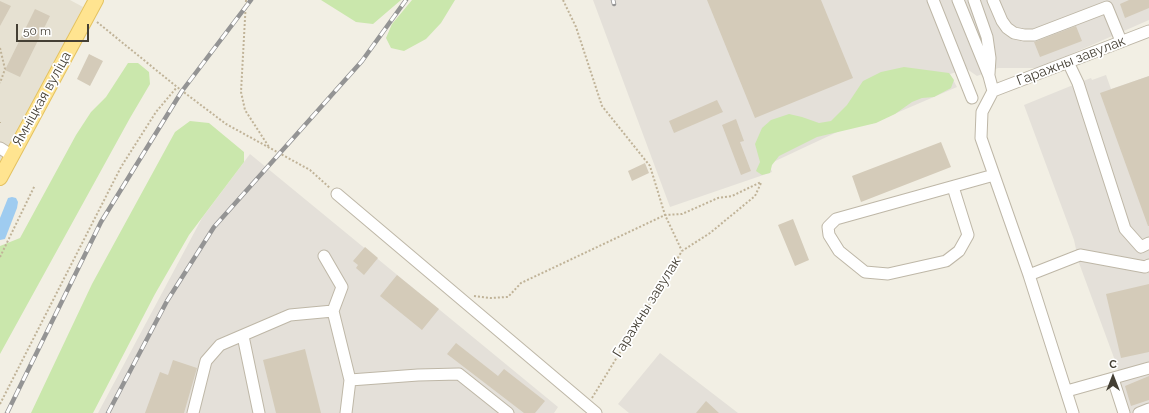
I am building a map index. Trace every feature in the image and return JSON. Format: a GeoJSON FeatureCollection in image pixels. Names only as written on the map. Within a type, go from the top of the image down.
{"type":"FeatureCollection","features":[{"type":"Feature","properties":{"kind":"main road","name":"Ямніцкая вуліца"},"geometry":{"type":"LineString","coordinates":[[0,178],[6,152],[96,0]]}},
{"type":"Feature","properties":{"kind":"street"},"geometry":{"type":"LineString","coordinates":[[933,0],[972,98]]}},
{"type":"Feature","properties":{"kind":"street"},"geometry":{"type":"LineString","coordinates":[[958,0],[989,76],[993,91],[982,112],[981,138],[1029,275],[1073,413]]}},
{"type":"Feature","properties":{"kind":"street"},"geometry":{"type":"LineString","coordinates":[[974,0],[987,37],[990,58],[989,76]]}},
{"type":"Feature","properties":{"kind":"street"},"geometry":{"type":"LineString","coordinates":[[993,0],[1002,21],[1007,28],[1014,33],[1024,35],[1034,35],[1108,3],[1121,42]]}},
{"type":"Feature","properties":{"kind":"street","name":"Гаражны завулак"},"geometry":{"type":"LineString","coordinates":[[993,91],[1149,31]]}},
{"type":"Feature","properties":{"kind":"street"},"geometry":{"type":"LineString","coordinates":[[1068,62],[1078,82],[1124,229],[1141,247],[1149,244]]}},
{"type":"Feature","properties":{"kind":"street"},"geometry":{"type":"LineString","coordinates":[[953,187],[968,235],[959,251],[946,261],[888,274],[865,272],[840,251],[829,235],[828,227],[836,219],[994,175]]}},
{"type":"Feature","properties":{"kind":"street"},"geometry":{"type":"LineString","coordinates":[[337,194],[456,293],[585,409],[596,413]]}},
{"type":"Feature","properties":{"kind":"street"},"geometry":{"type":"LineString","coordinates":[[1029,275],[1080,255],[1146,266],[1149,265]]}},
{"type":"Feature","properties":{"kind":"street"},"geometry":{"type":"LineString","coordinates":[[324,256],[342,287],[333,311],[350,380],[346,413]]}},
{"type":"Feature","properties":{"kind":"street"},"geometry":{"type":"LineString","coordinates":[[193,413],[206,361],[220,346],[290,315],[333,311]]}},
{"type":"Feature","properties":{"kind":"street"},"geometry":{"type":"LineString","coordinates":[[243,336],[259,413]]}},
{"type":"Feature","properties":{"kind":"street"},"geometry":{"type":"LineString","coordinates":[[1067,391],[1149,368]]}},
{"type":"Feature","properties":{"kind":"street"},"geometry":{"type":"LineString","coordinates":[[350,380],[418,375],[459,374],[508,413]]}},
{"type":"Feature","properties":{"kind":"street"},"geometry":{"type":"LineString","coordinates":[[1113,378],[1124,413]]}},
{"type":"Feature","properties":{"kind":"street"},"geometry":{"type":"LineString","coordinates":[[1139,413],[1149,409]]}},
{"type":"Feature","properties":{"kind":"path"},"geometry":{"type":"LineString","coordinates":[[246,0],[241,92],[245,110],[269,148]]}},
{"type":"Feature","properties":{"kind":"path"},"geometry":{"type":"LineString","coordinates":[[563,0],[576,26],[602,106],[650,166],[665,215],[682,251]]}},
{"type":"Feature","properties":{"kind":"path"},"geometry":{"type":"LineString","coordinates":[[88,15],[177,87],[226,124],[310,170],[337,194]]}},
{"type":"Feature","properties":{"kind":"path"},"geometry":{"type":"LineString","coordinates":[[0,48],[5,68],[0,83]]}},
{"type":"Feature","properties":{"kind":"path"},"geometry":{"type":"LineString","coordinates":[[0,404],[121,167],[156,112],[177,87]]}},
{"type":"Feature","properties":{"kind":"path","name":"Гаражны завулак"},"geometry":{"type":"LineString","coordinates":[[585,409],[682,251],[710,233],[755,196],[761,182],[732,196],[718,198],[682,214],[665,215]]}},
{"type":"Feature","properties":{"kind":"path"},"geometry":{"type":"LineString","coordinates":[[0,257],[35,185]]}},
{"type":"Feature","properties":{"kind":"path"},"geometry":{"type":"LineString","coordinates":[[456,293],[490,298],[508,297],[521,283],[665,215]]}},
{"type":"Feature","properties":{"kind":"shaded area"},"geometry":{"type":"Polygon","coordinates":[[[0,0],[70,0],[83,7],[0,168],[0,0]]]}},
{"type":"Feature","properties":{"kind":"shaded area"},"geometry":{"type":"Polygon","coordinates":[[[593,0],[1149,0],[1149,20],[1039,68],[998,68],[977,76],[967,69],[950,74],[957,87],[871,124],[867,118],[769,164],[772,172],[670,207],[593,0]]]}},
{"type":"Feature","properties":{"kind":"shaded area"},"geometry":{"type":"Polygon","coordinates":[[[1106,75],[1111,89],[1149,76],[1149,413],[1128,413],[1117,366],[1079,263],[1074,240],[1024,105],[1091,78],[1092,80],[1106,75]]]}},
{"type":"Feature","properties":{"kind":"shaded area"},"geometry":{"type":"Polygon","coordinates":[[[250,154],[558,407],[554,413],[98,413],[202,218],[250,154]]]}},
{"type":"Feature","properties":{"kind":"shaded area"},"geometry":{"type":"Polygon","coordinates":[[[660,353],[738,413],[629,413],[618,404],[660,353]]]}},
{"type":"Feature","properties":{"kind":"green space"},"geometry":{"type":"Polygon","coordinates":[[[321,0],[401,0],[373,24],[356,22],[321,0]]]}},
{"type":"Feature","properties":{"kind":"green space"},"geometry":{"type":"Polygon","coordinates":[[[412,0],[455,0],[441,23],[426,39],[404,51],[391,48],[386,38],[392,24],[412,0]]]}},
{"type":"Feature","properties":{"kind":"green space"},"geometry":{"type":"Polygon","coordinates":[[[128,63],[138,63],[149,72],[150,84],[0,354],[0,246],[20,238],[76,135],[91,112],[106,97],[128,63]]]}},
{"type":"Feature","properties":{"kind":"green space"},"geometry":{"type":"Polygon","coordinates":[[[904,67],[949,73],[954,80],[951,88],[934,97],[922,98],[912,102],[895,114],[876,123],[817,137],[779,156],[772,165],[770,173],[762,175],[756,171],[760,162],[755,144],[762,128],[771,120],[789,114],[819,123],[831,121],[847,105],[863,81],[881,72],[904,67]]]}},
{"type":"Feature","properties":{"kind":"green space"},"geometry":{"type":"Polygon","coordinates":[[[190,121],[209,123],[244,152],[244,162],[189,235],[155,294],[93,413],[31,413],[92,284],[175,132],[190,121]]]}},
{"type":"Feature","properties":{"kind":"water"},"geometry":{"type":"Polygon","coordinates":[[[8,198],[16,198],[18,202],[17,208],[5,239],[0,240],[0,218],[8,198]]]}},
{"type":"Feature","properties":{"kind":"building"},"geometry":{"type":"Polygon","coordinates":[[[707,0],[821,0],[853,78],[755,118],[707,0]]]}},
{"type":"Feature","properties":{"kind":"building"},"geometry":{"type":"Polygon","coordinates":[[[1129,0],[1149,0],[1149,8],[1125,18],[1120,4],[1129,0]]]}},
{"type":"Feature","properties":{"kind":"building"},"geometry":{"type":"Polygon","coordinates":[[[0,1],[11,6],[0,26],[0,1]]]}},
{"type":"Feature","properties":{"kind":"building"},"geometry":{"type":"Polygon","coordinates":[[[35,9],[50,16],[20,77],[5,70],[35,9]]]}},
{"type":"Feature","properties":{"kind":"building"},"geometry":{"type":"Polygon","coordinates":[[[1076,26],[1082,41],[1040,57],[1034,42],[1076,26]]]}},
{"type":"Feature","properties":{"kind":"building"},"geometry":{"type":"Polygon","coordinates":[[[89,54],[103,61],[90,86],[77,79],[89,54]]]}},
{"type":"Feature","properties":{"kind":"building"},"geometry":{"type":"Polygon","coordinates":[[[1149,76],[1149,226],[1148,226],[1100,93],[1149,76]]]}},
{"type":"Feature","properties":{"kind":"building"},"geometry":{"type":"Polygon","coordinates":[[[717,100],[723,112],[674,133],[669,121],[717,100]]]}},
{"type":"Feature","properties":{"kind":"building"},"geometry":{"type":"Polygon","coordinates":[[[736,119],[744,141],[740,142],[751,171],[741,175],[722,125],[736,119]]]}},
{"type":"Feature","properties":{"kind":"building"},"geometry":{"type":"Polygon","coordinates":[[[941,142],[951,167],[861,202],[852,176],[941,142]]]}},
{"type":"Feature","properties":{"kind":"building"},"geometry":{"type":"Polygon","coordinates":[[[645,163],[649,173],[632,181],[628,171],[645,163]]]}},
{"type":"Feature","properties":{"kind":"building"},"geometry":{"type":"Polygon","coordinates":[[[793,219],[809,260],[795,266],[778,225],[793,219]]]}},
{"type":"Feature","properties":{"kind":"building"},"geometry":{"type":"Polygon","coordinates":[[[365,247],[378,258],[364,275],[356,268],[358,265],[353,261],[365,247]]]}},
{"type":"Feature","properties":{"kind":"building"},"geometry":{"type":"Polygon","coordinates":[[[397,275],[439,309],[422,330],[380,296],[397,275]]]}},
{"type":"Feature","properties":{"kind":"building"},"geometry":{"type":"Polygon","coordinates":[[[1149,284],[1149,352],[1121,358],[1106,294],[1149,284]]]}},
{"type":"Feature","properties":{"kind":"building"},"geometry":{"type":"Polygon","coordinates":[[[456,343],[498,376],[504,369],[545,401],[535,413],[524,413],[447,354],[456,343]]]}},
{"type":"Feature","properties":{"kind":"building"},"geometry":{"type":"Polygon","coordinates":[[[305,349],[321,413],[276,413],[263,360],[305,349]]]}},
{"type":"Feature","properties":{"kind":"building"},"geometry":{"type":"Polygon","coordinates":[[[173,360],[197,368],[184,413],[145,413],[160,372],[168,375],[173,360]]]}},
{"type":"Feature","properties":{"kind":"building"},"geometry":{"type":"Polygon","coordinates":[[[1149,376],[1149,400],[1131,406],[1125,386],[1149,376]]]}},
{"type":"Feature","properties":{"kind":"building"},"geometry":{"type":"Polygon","coordinates":[[[706,401],[719,413],[696,413],[706,401]]]}},
{"type":"Feature","properties":{"kind":"railway"},"geometry":{"type":"LineString","coordinates":[[7,413],[101,222],[182,91],[251,0]]}},
{"type":"Feature","properties":{"kind":"railway"},"geometry":{"type":"LineString","coordinates":[[108,413],[167,301],[214,227],[362,61],[406,0]]}},
{"type":"Feature","properties":{"kind":"railway"},"geometry":{"type":"LineString","coordinates":[[613,0],[614,4]]}}]}
